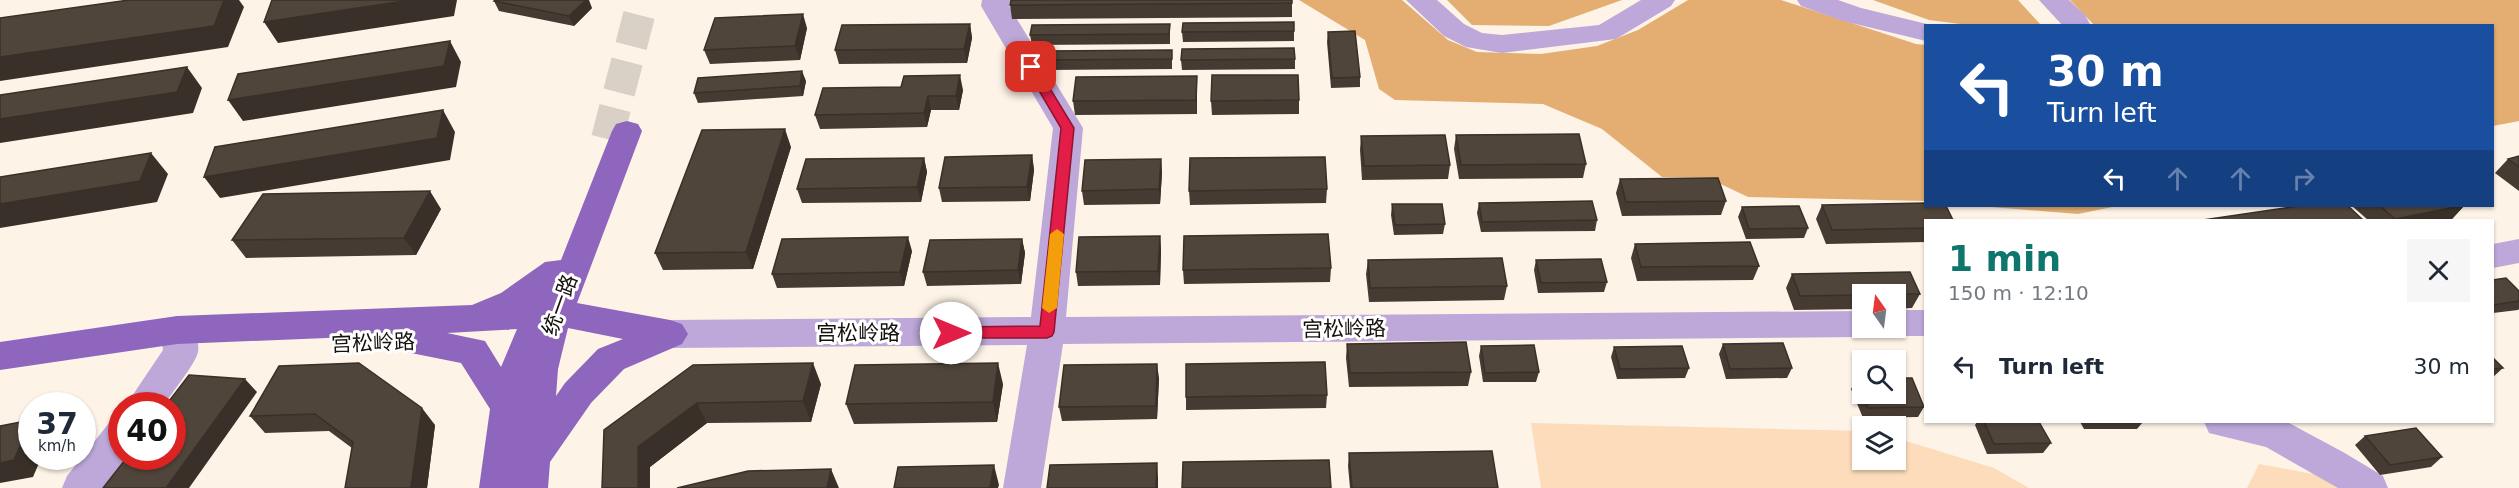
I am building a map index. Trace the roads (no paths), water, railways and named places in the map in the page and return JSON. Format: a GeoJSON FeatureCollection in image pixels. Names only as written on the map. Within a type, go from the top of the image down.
{"type":"FeatureCollection","features":[{"type":"Feature","properties":{"kind":"main road","name":"统一路"},"geometry":{"type":"LineString","coordinates":[[498,488],[511,388],[544,324],[617,135],[557,271],[544,324],[530,473]]}},
{"type":"Feature","properties":{"kind":"main road"},"geometry":{"type":"LineString","coordinates":[[464,319],[513,302],[557,271]]}},
{"type":"Feature","properties":{"kind":"main road"},"geometry":{"type":"LineString","coordinates":[[0,356],[464,319],[544,324]]}},
{"type":"Feature","properties":{"kind":"main road","name":"宫松岭路"},"geometry":{"type":"LineString","coordinates":[[0,378],[179,341],[216,349],[413,341],[544,324],[670,334]]}},
{"type":"Feature","properties":{"kind":"main road"},"geometry":{"type":"LineString","coordinates":[[530,473],[578,393],[611,359],[670,334]]}},
{"type":"Feature","properties":{"kind":"main road"},"geometry":{"type":"LineString","coordinates":[[413,341],[472,351],[509,408]]}},
{"type":"Feature","properties":{"kind":"street"},"geometry":{"type":"LineString","coordinates":[[996,0],[995,6],[1068,128],[1047,332],[1022,488]]}},
{"type":"Feature","properties":{"kind":"street"},"geometry":{"type":"LineString","coordinates":[[1420,0],[1454,30],[1476,41],[1502,44],[1606,33],[1661,0]]}},
{"type":"Feature","properties":{"kind":"street"},"geometry":{"type":"LineString","coordinates":[[1811,0],[1852,15],[1924,32]]}},
{"type":"Feature","properties":{"kind":"street"},"geometry":{"type":"LineString","coordinates":[[2053,0],[2075,24]]}},
{"type":"Feature","properties":{"kind":"street"},"geometry":{"type":"LineString","coordinates":[[2494,256],[2519,251]]}},
{"type":"Feature","properties":{"kind":"street"},"geometry":{"type":"LineString","coordinates":[[1906,323],[1924,323]]}},
{"type":"Feature","properties":{"kind":"street","name":"宫松岭路"},"geometry":{"type":"LineString","coordinates":[[670,334],[1852,324]]}},
{"type":"Feature","properties":{"kind":"street"},"geometry":{"type":"LineString","coordinates":[[151,392],[179,341]]}},
{"type":"Feature","properties":{"kind":"street"},"geometry":{"type":"LineString","coordinates":[[2227,423],[2274,433],[2369,488]]}},
{"type":"Feature","properties":{"kind":"street"},"geometry":{"type":"LineString","coordinates":[[81,488],[108,452]]}},
{"type":"Feature","properties":{"kind":"tunnel"},"geometry":{"type":"LineString","coordinates":[[607,139],[643,0]]}}]}
